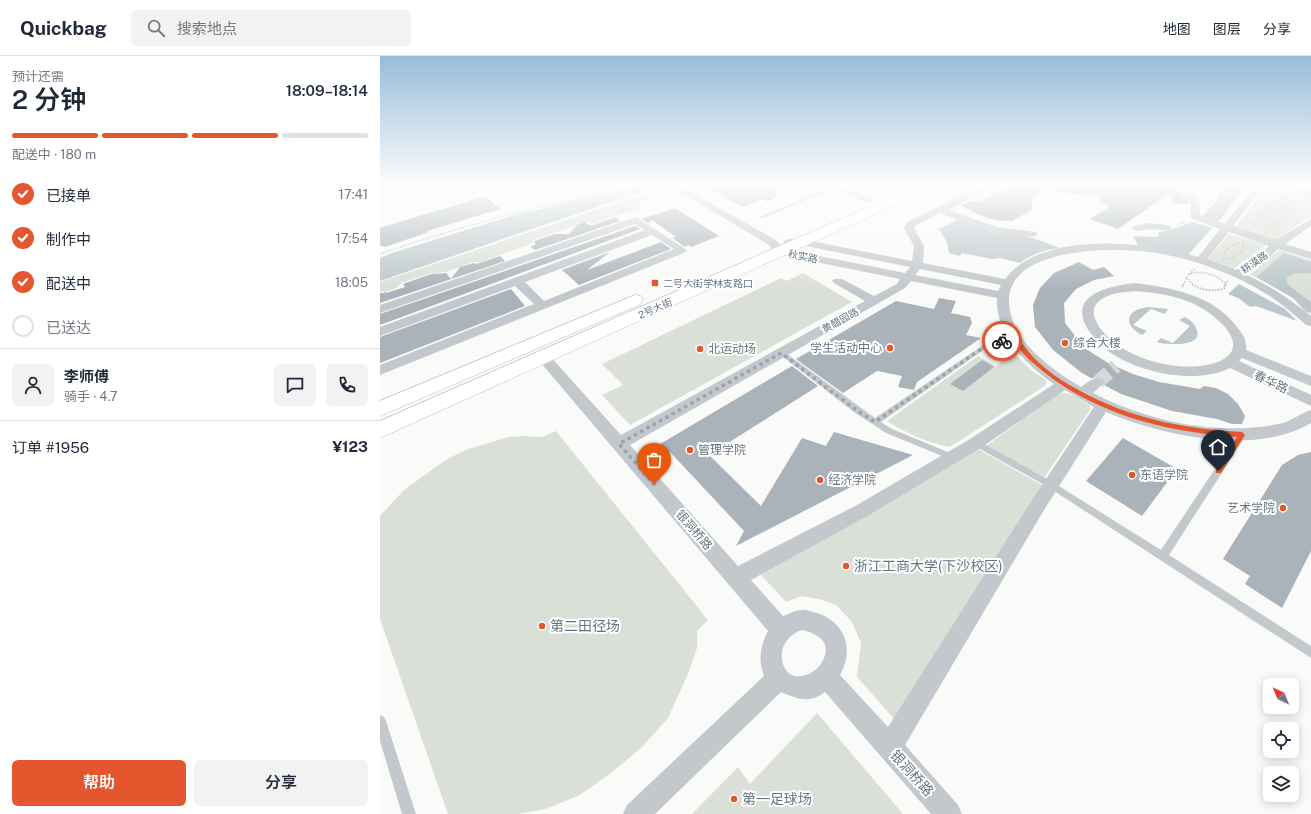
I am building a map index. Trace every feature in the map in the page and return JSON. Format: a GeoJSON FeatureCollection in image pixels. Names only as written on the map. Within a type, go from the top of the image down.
{"type":"FeatureCollection","features":[{"type":"Feature","properties":{"kind":"main road","name":"2号大街"},"geometry":{"type":"LineString","coordinates":[[380,430],[543,357],[776,247],[828,220]]}},
{"type":"Feature","properties":{"kind":"main road","name":"2号大街"},"geometry":{"type":"LineString","coordinates":[[380,409],[776,247],[801,242],[850,220]]}},
{"type":"Feature","properties":{"kind":"street"},"geometry":{"type":"LineString","coordinates":[[399,325],[384,307],[635,220]]}},
{"type":"Feature","properties":{"kind":"street"},"geometry":{"type":"LineString","coordinates":[[380,370],[682,250],[637,220]]}},
{"type":"Feature","properties":{"kind":"street","name":"秋实路"},"geometry":{"type":"LineString","coordinates":[[731,220],[776,247],[909,277],[1003,296]]}},
{"type":"Feature","properties":{"kind":"street","name":"黄醋园路"},"geometry":{"type":"LineString","coordinates":[[619,444],[901,286],[917,265],[919,246],[909,228],[911,224],[919,220]]}},
{"type":"Feature","properties":{"kind":"street"},"geometry":{"type":"LineString","coordinates":[[967,220],[1002,232],[1032,234]]}},
{"type":"Feature","properties":{"kind":"street"},"geometry":{"type":"LineString","coordinates":[[974,223],[979,220]]}},
{"type":"Feature","properties":{"kind":"street"},"geometry":{"type":"LineString","coordinates":[[1205,220],[1311,256]]}},
{"type":"Feature","properties":{"kind":"street"},"geometry":{"type":"LineString","coordinates":[[1200,261],[1233,220]]}},
{"type":"Feature","properties":{"kind":"street","name":"耕漠路"},"geometry":{"type":"LineString","coordinates":[[1237,274],[1262,259],[1277,244],[1311,222]]}},
{"type":"Feature","properties":{"kind":"street"},"geometry":{"type":"LineString","coordinates":[[1136,228],[1145,226],[1167,228]]}},
{"type":"Feature","properties":{"kind":"street"},"geometry":{"type":"LineString","coordinates":[[380,332],[653,231]]}},
{"type":"Feature","properties":{"kind":"street"},"geometry":{"type":"LineString","coordinates":[[586,237],[603,250]]}},
{"type":"Feature","properties":{"kind":"street","name":"秋实路"},"geometry":{"type":"LineString","coordinates":[[801,242],[1008,283]]}},
{"type":"Feature","properties":{"kind":"street"},"geometry":{"type":"LineString","coordinates":[[1311,322],[1292,305],[1266,288],[1237,274],[1169,252],[1138,248],[1108,246],[1081,247],[1057,252],[1036,259],[1019,270],[1008,283],[1003,296],[1004,316],[1014,338],[1034,361],[1064,384],[1103,405],[1135,417],[1170,427],[1242,435],[1292,426],[1311,416]]}},
{"type":"Feature","properties":{"kind":"street"},"geometry":{"type":"LineString","coordinates":[[521,260],[538,274]]}},
{"type":"Feature","properties":{"kind":"street"},"geometry":{"type":"LineString","coordinates":[[517,281],[542,306]]}},
{"type":"Feature","properties":{"kind":"street"},"geometry":{"type":"LineString","coordinates":[[838,281],[873,301]]}},
{"type":"Feature","properties":{"kind":"street"},"geometry":{"type":"LineString","coordinates":[[452,284],[466,300]]}},
{"type":"Feature","properties":{"kind":"street"},"geometry":{"type":"LineString","coordinates":[[1134,287],[1156,289],[1178,294],[1199,302],[1217,313],[1231,326],[1239,339],[1235,357],[1215,370],[1193,372],[1168,370],[1142,363],[1119,352],[1102,339],[1091,326],[1088,313],[1091,302],[1101,294],[1116,289],[1134,287]]}},
{"type":"Feature","properties":{"kind":"street"},"geometry":{"type":"LineString","coordinates":[[1116,366],[1128,356]]}},
{"type":"Feature","properties":{"kind":"street","name":"银洞桥路"},"geometry":{"type":"LineString","coordinates":[[543,357],[781,630]]}},
{"type":"Feature","properties":{"kind":"street","name":"春华路"},"geometry":{"type":"LineString","coordinates":[[1235,357],[1311,381]]}},
{"type":"Feature","properties":{"kind":"street","name":"春华路"},"geometry":{"type":"LineString","coordinates":[[1235,357],[1311,401]]}},
{"type":"Feature","properties":{"kind":"street"},"geometry":{"type":"LineString","coordinates":[[1082,394],[1098,382]]}},
{"type":"Feature","properties":{"kind":"street"},"geometry":{"type":"LineString","coordinates":[[736,578],[863,510],[976,443],[1064,384]]}},
{"type":"Feature","properties":{"kind":"street"},"geometry":{"type":"LineString","coordinates":[[889,748],[1051,484],[1103,405]]}},
{"type":"Feature","properties":{"kind":"street"},"geometry":{"type":"LineString","coordinates":[[802,620],[813,620],[823,625],[831,633],[836,643],[837,655],[834,667],[827,678],[816,686],[802,688],[789,686],[779,678],[772,667],[770,654],[774,641],[781,630],[790,623],[802,620]]}},
{"type":"Feature","properties":{"kind":"street"},"geometry":{"type":"LineString","coordinates":[[636,814],[779,678]]}},
{"type":"Feature","properties":{"kind":"street","name":"银洞桥路"},"geometry":{"type":"LineString","coordinates":[[827,678],[949,814]]}},
{"type":"Feature","properties":{"kind":"lane"},"geometry":{"type":"LineString","coordinates":[[875,422],[987,345],[1014,338]]}},
{"type":"Feature","properties":{"kind":"lane"},"geometry":{"type":"LineString","coordinates":[[781,353],[856,410],[889,431],[952,457]]}},
{"type":"Feature","properties":{"kind":"lane"},"geometry":{"type":"LineString","coordinates":[[1163,556],[1242,435]]}},
{"type":"Feature","properties":{"kind":"lane"},"geometry":{"type":"LineString","coordinates":[[976,443],[1051,484],[1311,652]]}},
{"type":"Feature","properties":{"kind":"lane"},"geometry":{"type":"LineString","coordinates":[[380,721],[409,814]]}},
{"type":"Feature","properties":{"kind":"path"},"geometry":{"type":"LineString","coordinates":[[380,254],[431,236],[485,220]]}},
{"type":"Feature","properties":{"kind":"path"},"geometry":{"type":"LineString","coordinates":[[1267,220],[1294,233]]}},
{"type":"Feature","properties":{"kind":"path"},"geometry":{"type":"LineString","coordinates":[[1196,272],[1208,273],[1218,277],[1225,283],[1223,289],[1208,290],[1190,283],[1188,280],[1188,275],[1196,272]]}},
{"type":"Feature","properties":{"kind":"shaded area"},"geometry":{"type":"Polygon","coordinates":[[[497,220],[557,220],[380,281],[380,258],[497,220]]]}},
{"type":"Feature","properties":{"kind":"shaded area"},"geometry":{"type":"Polygon","coordinates":[[[565,220],[603,220],[592,224],[586,222],[533,240],[531,244],[480,262],[473,262],[446,272],[431,273],[401,283],[392,290],[380,292],[380,282],[565,220]]]}},
{"type":"Feature","properties":{"kind":"shaded area"},"geometry":{"type":"Polygon","coordinates":[[[958,220],[995,233],[1033,238],[1060,248],[1039,252],[1020,263],[1000,258],[992,259],[962,253],[960,256],[949,253],[947,242],[939,229],[958,220]]]}},
{"type":"Feature","properties":{"kind":"shaded area"},"geometry":{"type":"Polygon","coordinates":[[[1241,220],[1304,220],[1273,241],[1235,228],[1241,220]]]}},
{"type":"Feature","properties":{"kind":"shaded area"},"geometry":{"type":"Polygon","coordinates":[[[1193,222],[1212,228],[1188,255],[1138,245],[1133,236],[1155,237],[1158,236],[1159,232],[1167,231],[1193,222]]]}},
{"type":"Feature","properties":{"kind":"shaded area"},"geometry":{"type":"Polygon","coordinates":[[[1229,234],[1266,245],[1232,270],[1206,261],[1229,234]]]}},
{"type":"Feature","properties":{"kind":"shaded area"},"geometry":{"type":"Polygon","coordinates":[[[1279,250],[1311,260],[1311,262],[1284,253],[1256,277],[1250,275],[1279,250]]]}},
{"type":"Feature","properties":{"kind":"shaded area"},"geometry":{"type":"Polygon","coordinates":[[[1284,253],[1311,262],[1311,273],[1294,274],[1287,278],[1287,284],[1311,302],[1311,313],[1306,312],[1293,298],[1256,277],[1284,253]]]}},
{"type":"Feature","properties":{"kind":"shaded area","name":"北运动场"},"geometry":{"type":"Polygon","coordinates":[[[803,273],[852,302],[630,425],[602,395],[623,385],[602,364],[781,278],[787,281],[803,273]]]}},
{"type":"Feature","properties":{"kind":"shaded area"},"geometry":{"type":"Polygon","coordinates":[[[1311,273],[1311,302],[1287,284],[1287,278],[1294,274],[1311,273]]]}},
{"type":"Feature","properties":{"kind":"shaded area"},"geometry":{"type":"Polygon","coordinates":[[[1239,284],[1285,309],[1297,321],[1256,306],[1249,306],[1238,298],[1228,294],[1239,284]]]}},
{"type":"Feature","properties":{"kind":"shaded area"},"geometry":{"type":"Polygon","coordinates":[[[1148,307],[1168,309],[1165,314],[1151,309],[1133,325],[1147,331],[1142,335],[1131,326],[1129,318],[1135,311],[1148,307]]]}},
{"type":"Feature","properties":{"kind":"shaded area"},"geometry":{"type":"Polygon","coordinates":[[[1185,317],[1192,322],[1196,328],[1198,334],[1195,339],[1184,344],[1157,342],[1161,338],[1173,343],[1190,326],[1179,320],[1185,317]]]}},
{"type":"Feature","properties":{"kind":"shaded area"},"geometry":{"type":"Polygon","coordinates":[[[1013,352],[1032,371],[1046,380],[1046,385],[950,447],[917,437],[887,421],[978,356],[996,366],[1013,352]]]}},
{"type":"Feature","properties":{"kind":"shaded area"},"geometry":{"type":"Polygon","coordinates":[[[1063,393],[1070,394],[1080,399],[1090,406],[1090,410],[1044,478],[986,446],[1056,395],[1063,393]]]}},
{"type":"Feature","properties":{"kind":"shaded area","name":"第二田径场"},"geometry":{"type":"Polygon","coordinates":[[[556,431],[708,620],[697,631],[697,648],[688,674],[668,718],[641,748],[611,773],[580,795],[546,809],[518,814],[448,814],[380,619],[380,516],[404,490],[447,459],[466,450],[508,437],[542,437],[556,431]]]}},
{"type":"Feature","properties":{"kind":"shaded area"},"geometry":{"type":"Polygon","coordinates":[[[978,449],[1042,485],[895,720],[857,677],[861,643],[852,622],[836,605],[819,599],[802,596],[786,602],[761,575],[978,449]]]}},
{"type":"Feature","properties":{"kind":"shaded area"},"geometry":{"type":"Polygon","coordinates":[[[817,713],[903,814],[692,814],[738,767],[750,784],[817,713]]]}},
{"type":"Feature","properties":{"kind":"building"},"geometry":{"type":"Polygon","coordinates":[[[405,220],[462,220],[427,231],[429,232],[385,247],[380,245],[380,228],[405,220]]]}},
{"type":"Feature","properties":{"kind":"building"},"geometry":{"type":"Polygon","coordinates":[[[606,220],[620,221],[535,250],[530,247],[536,244],[534,241],[555,234],[569,234],[577,225],[585,222],[590,226],[606,220]]]}},
{"type":"Feature","properties":{"kind":"building"},"geometry":{"type":"Polygon","coordinates":[[[653,220],[694,220],[719,236],[691,247],[688,245],[685,247],[672,238],[676,237],[653,220]]]}},
{"type":"Feature","properties":{"kind":"building"},"geometry":{"type":"Polygon","coordinates":[[[1094,220],[1130,220],[1118,229],[1094,220]]]}},
{"type":"Feature","properties":{"kind":"building"},"geometry":{"type":"Polygon","coordinates":[[[635,226],[640,229],[380,325],[380,314],[635,226]]]}},
{"type":"Feature","properties":{"kind":"building"},"geometry":{"type":"Polygon","coordinates":[[[661,242],[671,249],[579,285],[562,270],[610,252],[587,270],[661,242]]]}},
{"type":"Feature","properties":{"kind":"building"},"geometry":{"type":"Polygon","coordinates":[[[500,256],[505,261],[380,303],[380,293],[386,293],[405,287],[403,284],[431,274],[446,273],[451,279],[460,267],[474,263],[476,264],[500,256]]]}},
{"type":"Feature","properties":{"kind":"building","name":"综合大楼"},"geometry":{"type":"Polygon","coordinates":[[[1079,262],[1093,270],[1104,267],[1114,276],[1094,280],[1076,289],[1064,303],[1065,323],[1089,351],[1110,364],[1133,374],[1159,382],[1200,389],[1204,386],[1216,388],[1228,394],[1238,404],[1245,416],[1242,424],[1232,424],[1217,419],[1172,411],[1121,394],[1104,385],[1106,382],[1103,378],[1091,378],[1082,373],[1053,350],[1035,327],[1033,305],[1040,288],[1054,273],[1079,262]]]}},
{"type":"Feature","properties":{"kind":"building"},"geometry":{"type":"Polygon","coordinates":[[[511,289],[525,306],[380,363],[380,337],[511,289]]]}},
{"type":"Feature","properties":{"kind":"building","name":"学生活动中心"},"geometry":{"type":"Polygon","coordinates":[[[939,298],[956,301],[951,313],[970,317],[972,323],[966,335],[981,338],[917,382],[914,390],[898,387],[902,376],[877,371],[843,393],[796,359],[896,301],[934,309],[939,298]]]}},
{"type":"Feature","properties":{"kind":"building"},"geometry":{"type":"Polygon","coordinates":[[[982,360],[994,367],[963,391],[950,384],[982,360]]]}},
{"type":"Feature","properties":{"kind":"building"},"geometry":{"type":"Polygon","coordinates":[[[792,366],[818,386],[709,455],[761,506],[802,438],[826,446],[834,432],[913,455],[736,546],[744,531],[670,452],[655,447],[792,366]]]}},
{"type":"Feature","properties":{"kind":"building","name":"东语学院"},"geometry":{"type":"Polygon","coordinates":[[[1123,438],[1177,469],[1142,516],[1086,481],[1123,438]]]}},
{"type":"Feature","properties":{"kind":"building","name":"艺术学院"},"geometry":{"type":"Polygon","coordinates":[[[1311,452],[1311,551],[1282,608],[1245,584],[1250,576],[1223,559],[1282,465],[1298,455],[1311,452]]]}},
{"type":"Feature","properties":{"kind":"tunnel"},"geometry":{"type":"LineString","coordinates":[[1098,382],[1116,366]]}},
{"type":"Feature","properties":{"kind":"way so far"},"geometry":{"type":"LineString","coordinates":[[654,484],[619,444],[781,353],[856,410],[875,422],[987,345],[1002,341]]}},
{"type":"Feature","properties":{"kind":"place","name":"二号大街学林支路口"},"geometry":{"type":"Point","coordinates":[655,283]}},
{"type":"Feature","properties":{"kind":"place","name":"综合大楼"},"geometry":{"type":"Point","coordinates":[1065,343]}},
{"type":"Feature","properties":{"kind":"place","name":"学生活动中心"},"geometry":{"type":"Point","coordinates":[890,348]}},
{"type":"Feature","properties":{"kind":"place","name":"北运动场"},"geometry":{"type":"Point","coordinates":[700,349]}},
{"type":"Feature","properties":{"kind":"place","name":"管理学院"},"geometry":{"type":"Point","coordinates":[690,450]}},
{"type":"Feature","properties":{"kind":"place","name":"东语学院"},"geometry":{"type":"Point","coordinates":[1132,475]}},
{"type":"Feature","properties":{"kind":"place","name":"经济学院"},"geometry":{"type":"Point","coordinates":[820,480]}},
{"type":"Feature","properties":{"kind":"place","name":"艺术学院"},"geometry":{"type":"Point","coordinates":[1283,508]}},
{"type":"Feature","properties":{"kind":"place","name":"浙江工商大学(下沙校区)"},"geometry":{"type":"Point","coordinates":[846,566]}},
{"type":"Feature","properties":{"kind":"place","name":"第二田径场"},"geometry":{"type":"Point","coordinates":[542,626]}},
{"type":"Feature","properties":{"kind":"place","name":"第一足球场"},"geometry":{"type":"Point","coordinates":[734,799]}},
{"type":"Feature","properties":{"kind":"route"},"geometry":{"type":"LineString","coordinates":[[1002,341],[1014,338],[1034,361],[1064,384],[1115,410],[1170,427],[1242,435],[1218,471]]}}]}
